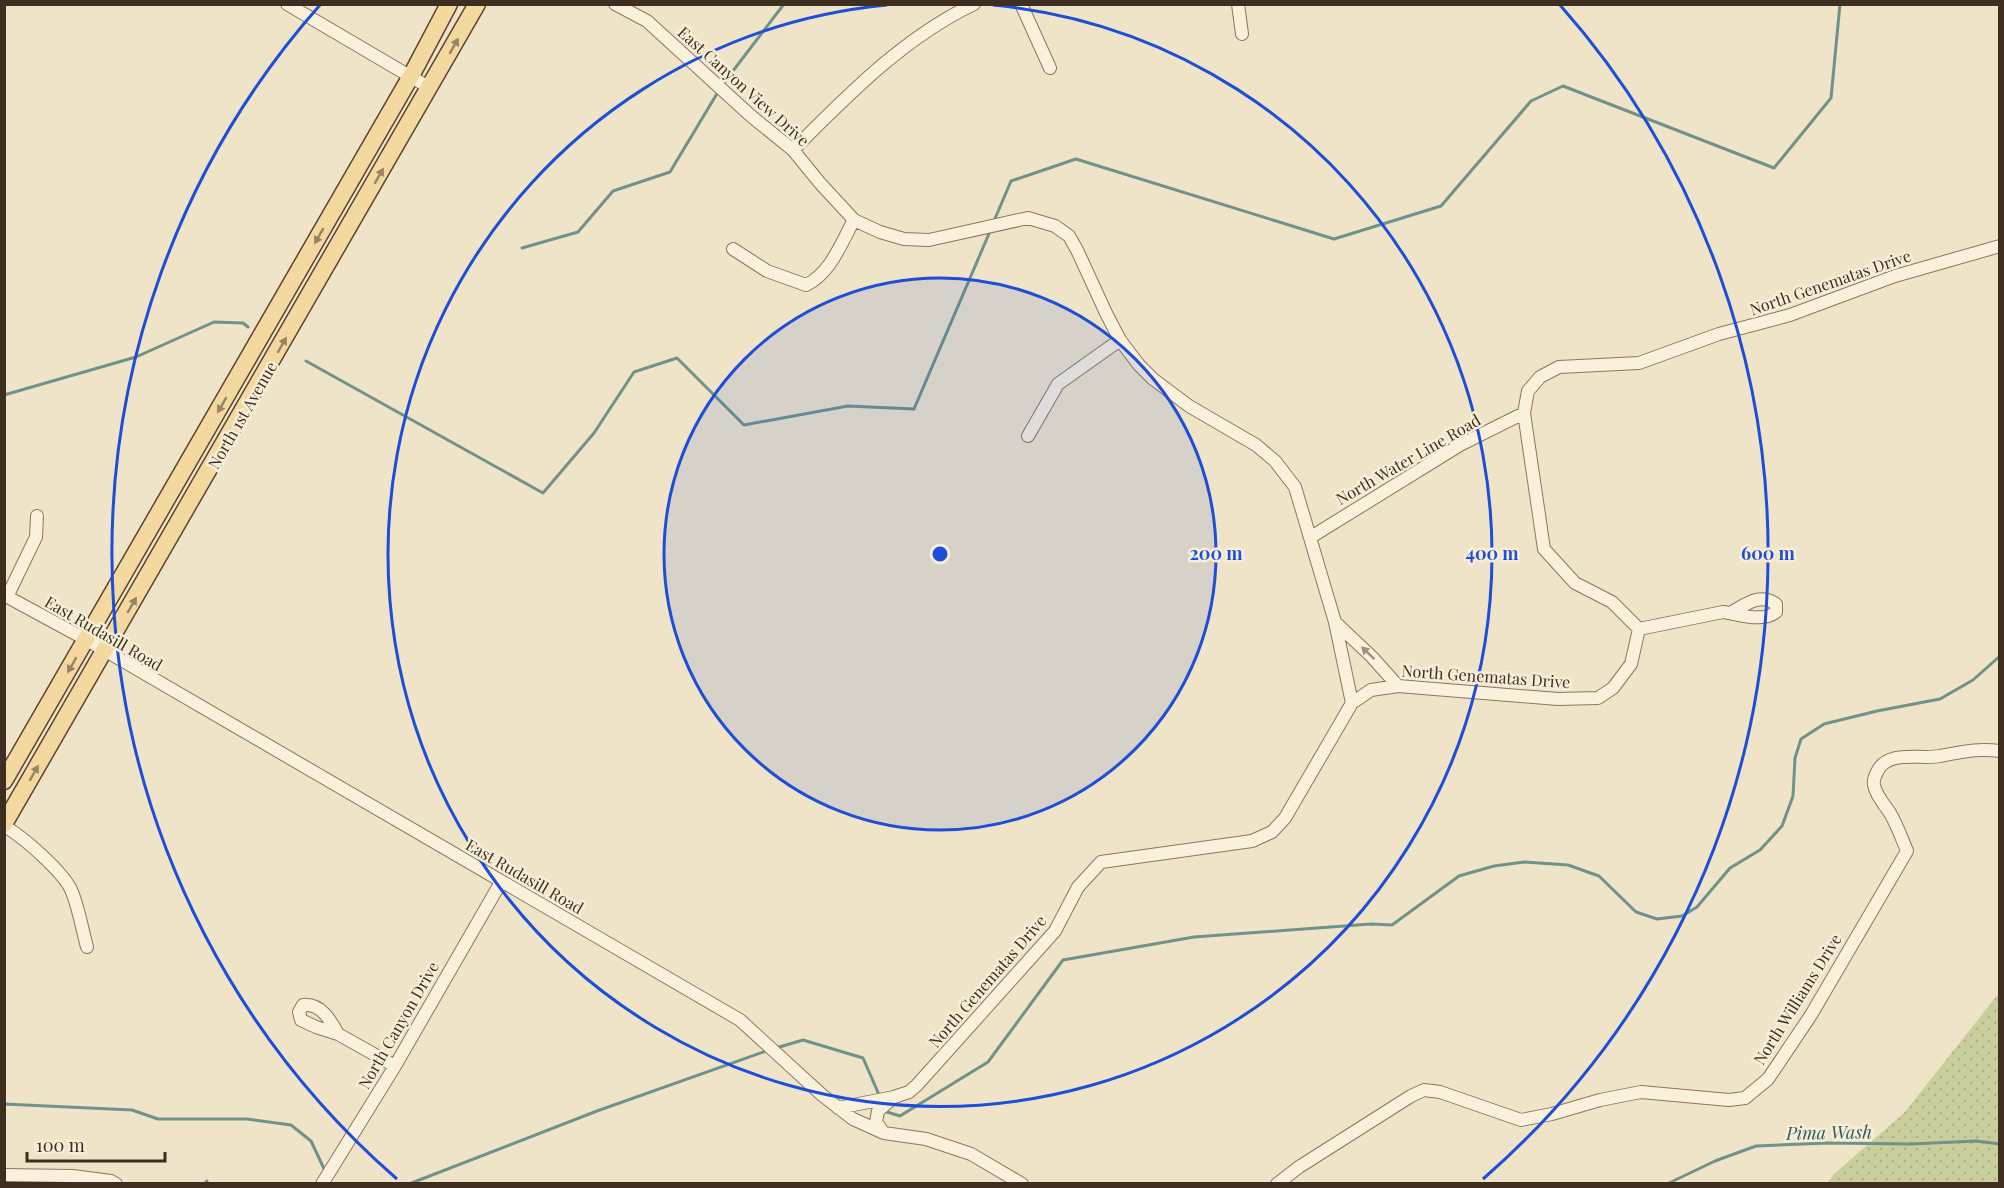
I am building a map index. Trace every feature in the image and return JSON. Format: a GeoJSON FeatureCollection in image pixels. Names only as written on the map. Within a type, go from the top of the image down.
{"type":"FeatureCollection","features":[{"type":"Feature","properties":{"kind":"main road","name":"North 1st Avenue"},"geometry":{"type":"LineString","coordinates":[[4,781],[411,76],[449,4]]}},
{"type":"Feature","properties":{"kind":"main road","name":"North 1st Avenue"},"geometry":{"type":"LineString","coordinates":[[4,825],[477,4]]}},
{"type":"Feature","properties":{"kind":"street"},"geometry":{"type":"LineString","coordinates":[[287,4],[430,88]]}},
{"type":"Feature","properties":{"kind":"street","name":"East Canyon View Drive"},"geometry":{"type":"LineString","coordinates":[[615,4],[647,21],[751,116],[793,150],[854,220],[896,237],[929,240],[1028,218],[1055,226],[1069,236],[1120,340],[1139,365],[1153,379],[1189,406],[1256,445],[1275,461],[1295,487],[1335,622],[1352,704]]}},
{"type":"Feature","properties":{"kind":"street"},"geometry":{"type":"LineString","coordinates":[[793,150],[870,74],[948,17],[974,4]]}},
{"type":"Feature","properties":{"kind":"street"},"geometry":{"type":"LineString","coordinates":[[1021,4],[1050,68]]}},
{"type":"Feature","properties":{"kind":"street"},"geometry":{"type":"LineString","coordinates":[[1238,4],[1242,34]]}},
{"type":"Feature","properties":{"kind":"street"},"geometry":{"type":"LineString","coordinates":[[733,249],[767,272],[806,285],[817,280],[826,270],[854,220]]}},
{"type":"Feature","properties":{"kind":"street","name":"North Genematas Drive"},"geometry":{"type":"LineString","coordinates":[[838,1108],[897,1096],[909,1092],[917,1085],[1055,931],[1078,887],[1101,862],[1233,845],[1252,841],[1272,832],[1285,818],[1352,704],[1371,690],[1398,686],[1557,699],[1598,698],[1613,688],[1631,664],[1640,628],[1612,602],[1575,583],[1544,549],[1524,413],[1528,391],[1540,377],[1559,367],[1639,363],[1719,334],[1790,315],[1895,276],[2000,246]]}},
{"type":"Feature","properties":{"kind":"street"},"geometry":{"type":"LineString","coordinates":[[1028,436],[1058,384],[1120,340]]}},
{"type":"Feature","properties":{"kind":"street","name":"North Water Line Road"},"geometry":{"type":"LineString","coordinates":[[1311,537],[1451,450],[1524,413]]}},
{"type":"Feature","properties":{"kind":"street"},"geometry":{"type":"LineString","coordinates":[[6,596],[36,537],[37,516]]}},
{"type":"Feature","properties":{"kind":"street","name":"East Rudasill Road"},"geometry":{"type":"LineString","coordinates":[[6,596],[87,640],[740,1020],[853,1119],[883,1132],[926,1139],[971,1154],[1022,1184]]}},
{"type":"Feature","properties":{"kind":"street"},"geometry":{"type":"LineString","coordinates":[[1640,628],[1723,612],[1730,613]]}},
{"type":"Feature","properties":{"kind":"street"},"geometry":{"type":"LineString","coordinates":[[1335,622],[1372,657],[1398,686]]}},
{"type":"Feature","properties":{"kind":"street","name":"North Williams Drive"},"geometry":{"type":"LineString","coordinates":[[1277,1184],[1299,1167],[1401,1102],[1424,1090],[1440,1092],[1521,1120],[1641,1092],[1729,1100],[1745,1098],[1767,1078],[1806,1023],[1907,851],[1891,815],[1874,786],[1874,780],[1881,765],[1902,757],[1940,756],[1958,751],[2000,751]]}},
{"type":"Feature","properties":{"kind":"street"},"geometry":{"type":"LineString","coordinates":[[4,825],[48,862],[72,890],[87,947]]}},
{"type":"Feature","properties":{"kind":"street","name":"North Canyon Drive"},"geometry":{"type":"LineString","coordinates":[[322,1184],[501,882]]}},
{"type":"Feature","properties":{"kind":"street"},"geometry":{"type":"LineString","coordinates":[[338,1034],[394,1066]]}},
{"type":"Feature","properties":{"kind":"street"},"geometry":{"type":"LineString","coordinates":[[883,1132],[876,1122],[878,1111],[897,1096]]}},
{"type":"Feature","properties":{"kind":"street"},"geometry":{"type":"LineString","coordinates":[[4,1174],[111,1181],[116,1184]]}},
{"type":"Feature","properties":{"kind":"green space"},"geometry":{"type":"Polygon","coordinates":[[[1999,993],[1999,1183],[1827,1183],[1834,1174],[1904,1113],[1999,993]]]}},
{"type":"Feature","properties":{"kind":"waterway"},"geometry":{"type":"LineString","coordinates":[[723,84],[784,4]]}},
{"type":"Feature","properties":{"kind":"waterway"},"geometry":{"type":"LineString","coordinates":[[994,221],[1011,181],[1076,159],[1334,239],[1441,206],[1531,101],[1563,86],[1774,168],[1831,98],[1840,4]]}},
{"type":"Feature","properties":{"kind":"waterway"},"geometry":{"type":"LineString","coordinates":[[522,248],[578,232],[613,191],[670,172],[718,92]]}},
{"type":"Feature","properties":{"kind":"waterway"},"geometry":{"type":"LineString","coordinates":[[306,361],[543,493],[594,433],[634,372],[677,358],[744,425],[848,406],[914,409],[991,229]]}},
{"type":"Feature","properties":{"kind":"waterway"},"geometry":{"type":"LineString","coordinates":[[4,395],[136,357],[214,322],[243,323],[248,327]]}},
{"type":"Feature","properties":{"kind":"waterway"},"geometry":{"type":"LineString","coordinates":[[886,1109],[887,1112],[900,1116],[988,1062],[1063,960],[1194,937],[1371,924],[1392,925],[1459,876],[1494,866],[1524,862],[1568,865],[1599,876],[1636,912],[1657,919],[1682,916],[1697,907],[1730,868],[1760,850],[1782,826],[1793,796],[1795,758],[1801,739],[1824,724],[1940,699],[1973,680],[2000,656]]}},
{"type":"Feature","properties":{"kind":"waterway"},"geometry":{"type":"LineString","coordinates":[[776,1048],[803,1040],[863,1058],[880,1097]]}},
{"type":"Feature","properties":{"kind":"waterway"},"geometry":{"type":"LineString","coordinates":[[409,1184],[597,1111],[769,1050]]}},
{"type":"Feature","properties":{"kind":"waterway"},"geometry":{"type":"LineString","coordinates":[[4,1104],[132,1110],[158,1119],[247,1119],[291,1125],[311,1141],[326,1173]]}},
{"type":"Feature","properties":{"kind":"waterway","name":"Pima Wash"},"geometry":{"type":"LineString","coordinates":[[1667,1184],[1715,1161],[1756,1146],[1976,1141],[2000,1144]]}},
{"type":"Feature","properties":{"kind":"waterway"},"geometry":{"type":"LineString","coordinates":[[204,1184],[207,1181]]}}]}
